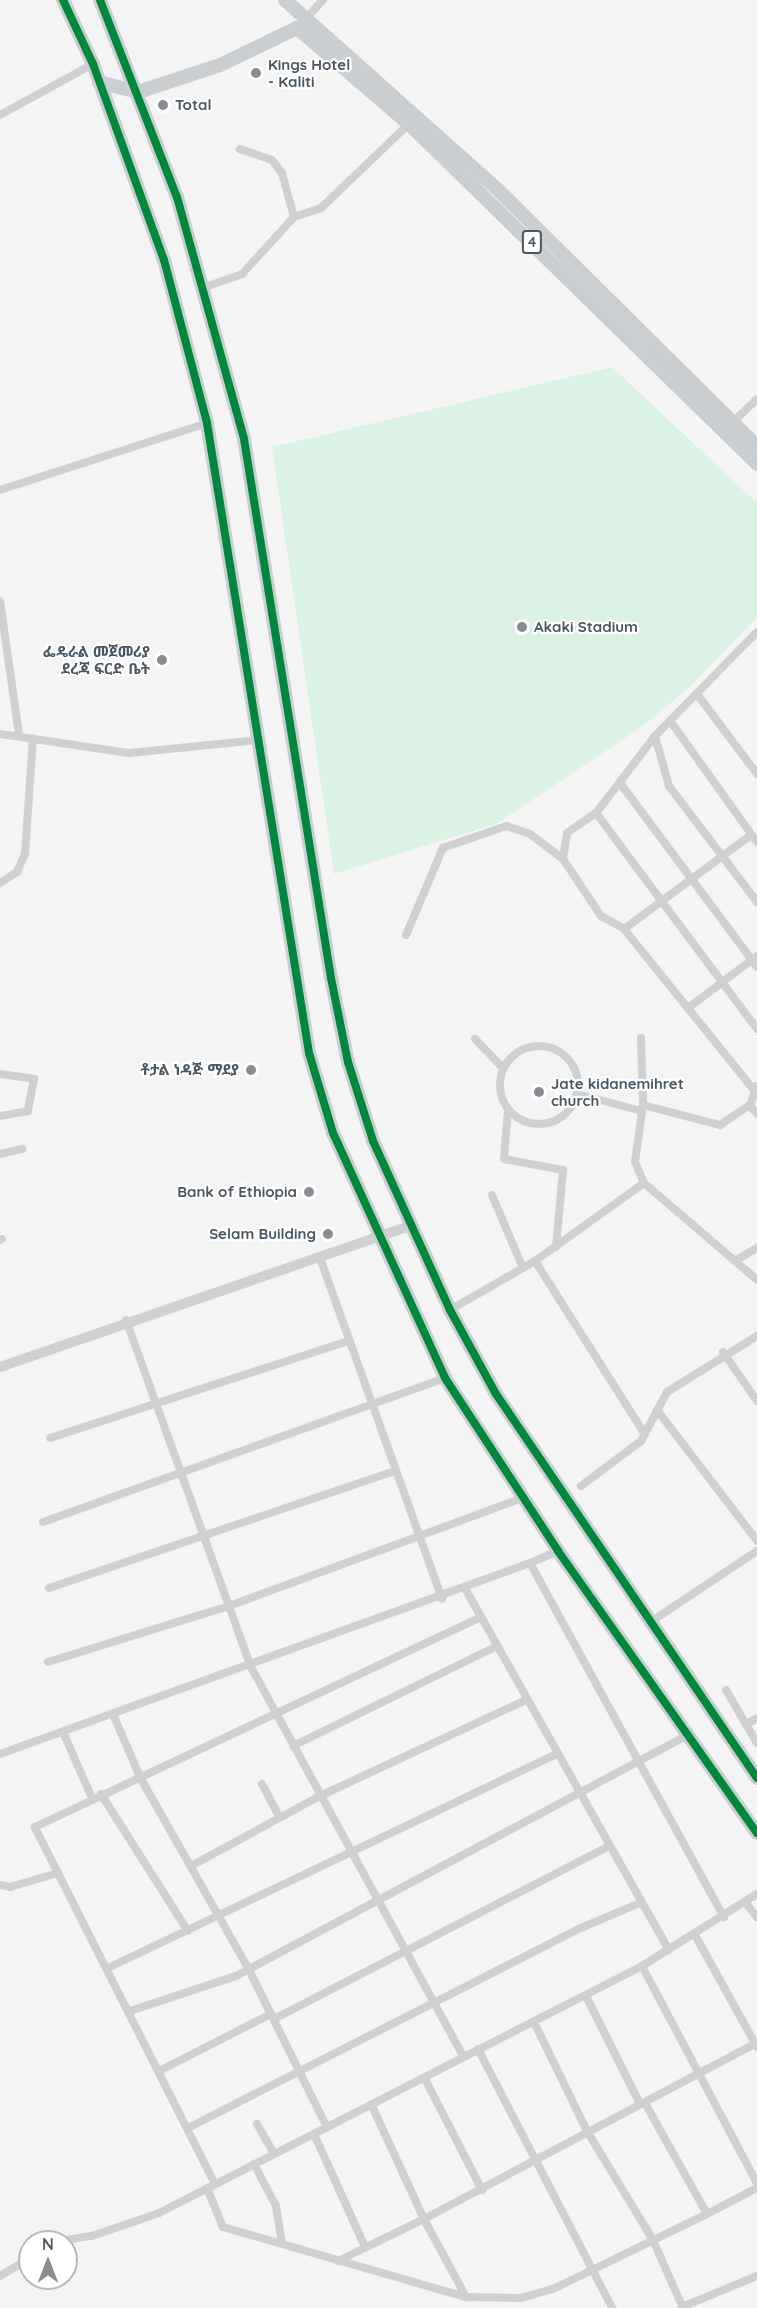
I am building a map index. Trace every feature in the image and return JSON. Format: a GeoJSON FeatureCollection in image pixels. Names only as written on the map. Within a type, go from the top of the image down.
{"type":"FeatureCollection","features":[{"type":"Feature","properties":{"kind":"main road"},"geometry":{"type":"LineString","coordinates":[[63,0],[93,64],[164,260],[207,423],[261,740],[309,1053],[333,1132],[445,1378],[558,1551],[757,1833]]}},
{"type":"Feature","properties":{"kind":"main road"},"geometry":{"type":"LineString","coordinates":[[100,0],[138,92],[205,287],[244,439],[348,1062],[373,1141],[450,1310],[496,1394],[649,1623],[757,1778]]}},
{"type":"Feature","properties":{"kind":"main road"},"geometry":{"type":"LineString","coordinates":[[285,0],[301,24],[499,191],[728,427],[757,446]]}},
{"type":"Feature","properties":{"kind":"main road"},"geometry":{"type":"LineString","coordinates":[[99,82],[138,92],[220,65],[301,24]]}},
{"type":"Feature","properties":{"kind":"main road","name":"4"},"geometry":{"type":"LineString","coordinates":[[301,24],[410,124],[728,427],[757,465]]}},
{"type":"Feature","properties":{"kind":"street"},"geometry":{"type":"LineString","coordinates":[[301,24],[323,0]]}},
{"type":"Feature","properties":{"kind":"street"},"geometry":{"type":"LineString","coordinates":[[0,115],[93,64]]}},
{"type":"Feature","properties":{"kind":"street"},"geometry":{"type":"LineString","coordinates":[[205,287],[242,274],[294,217],[321,208],[410,124]]}},
{"type":"Feature","properties":{"kind":"street"},"geometry":{"type":"LineString","coordinates":[[240,149],[272,160],[282,173],[294,217]]}},
{"type":"Feature","properties":{"kind":"street"},"geometry":{"type":"LineString","coordinates":[[728,427],[757,399]]}},
{"type":"Feature","properties":{"kind":"street"},"geometry":{"type":"LineString","coordinates":[[0,490],[207,423]]}},
{"type":"Feature","properties":{"kind":"street"},"geometry":{"type":"LineString","coordinates":[[0,601],[19,735]]}},
{"type":"Feature","properties":{"kind":"street"},"geometry":{"type":"LineString","coordinates":[[563,858],[567,833],[596,813],[655,736],[757,632]]}},
{"type":"Feature","properties":{"kind":"street"},"geometry":{"type":"LineString","coordinates":[[697,694],[757,774]]}},
{"type":"Feature","properties":{"kind":"street"},"geometry":{"type":"LineString","coordinates":[[624,929],[754,838],[671,722]]}},
{"type":"Feature","properties":{"kind":"street"},"geometry":{"type":"LineString","coordinates":[[0,734],[129,753],[261,740]]}},
{"type":"Feature","properties":{"kind":"street"},"geometry":{"type":"LineString","coordinates":[[655,736],[664,778],[757,902]]}},
{"type":"Feature","properties":{"kind":"street"},"geometry":{"type":"LineString","coordinates":[[0,883],[17,872],[25,854],[33,738]]}},
{"type":"Feature","properties":{"kind":"street"},"geometry":{"type":"LineString","coordinates":[[620,783],[691,881],[755,961],[688,1008]]}},
{"type":"Feature","properties":{"kind":"street"},"geometry":{"type":"LineString","coordinates":[[596,813],[661,904],[757,1029]]}},
{"type":"Feature","properties":{"kind":"street"},"geometry":{"type":"LineString","coordinates":[[406,934],[443,848],[506,826],[531,834],[563,858],[591,906],[624,929],[755,1087],[750,1105],[720,1125],[577,1094]]}},
{"type":"Feature","properties":{"kind":"street"},"geometry":{"type":"LineString","coordinates":[[641,1038],[643,1108],[635,1162],[644,1183],[757,1280]]}},
{"type":"Feature","properties":{"kind":"street"},"geometry":{"type":"LineString","coordinates":[[475,1039],[503,1068]]}},
{"type":"Feature","properties":{"kind":"street"},"geometry":{"type":"LineString","coordinates":[[552,1047],[574,1066],[577,1094],[571,1107],[547,1123],[519,1119],[508,1109],[500,1089],[503,1068],[524,1048],[552,1047]]}},
{"type":"Feature","properties":{"kind":"street"},"geometry":{"type":"LineString","coordinates":[[0,1074],[34,1079],[28,1111],[0,1116]]}},
{"type":"Feature","properties":{"kind":"street"},"geometry":{"type":"LineString","coordinates":[[750,1105],[757,1114]]}},
{"type":"Feature","properties":{"kind":"street"},"geometry":{"type":"LineString","coordinates":[[508,1109],[504,1159],[563,1170],[556,1247]]}},
{"type":"Feature","properties":{"kind":"street"},"geometry":{"type":"LineString","coordinates":[[0,1154],[22,1149]]}},
{"type":"Feature","properties":{"kind":"street"},"geometry":{"type":"LineString","coordinates":[[450,1310],[535,1261],[644,1183]]}},
{"type":"Feature","properties":{"kind":"street"},"geometry":{"type":"LineString","coordinates":[[492,1195],[523,1268]]}},
{"type":"Feature","properties":{"kind":"street"},"geometry":{"type":"LineString","coordinates":[[0,1367],[126,1320],[381,1239],[410,1226]]}},
{"type":"Feature","properties":{"kind":"street"},"geometry":{"type":"LineString","coordinates":[[735,1261],[757,1248]]}},
{"type":"Feature","properties":{"kind":"street"},"geometry":{"type":"LineString","coordinates":[[320,1258],[442,1599]]}},
{"type":"Feature","properties":{"kind":"street"},"geometry":{"type":"LineString","coordinates":[[535,1261],[645,1434]]}},
{"type":"Feature","properties":{"kind":"street"},"geometry":{"type":"LineString","coordinates":[[126,1320],[159,1402],[251,1667],[272,1713],[409,1950],[463,2056]]}},
{"type":"Feature","properties":{"kind":"street"},"geometry":{"type":"LineString","coordinates":[[581,1486],[645,1434],[667,1392],[723,1352],[757,1336]]}},
{"type":"Feature","properties":{"kind":"street"},"geometry":{"type":"LineString","coordinates":[[50,1438],[348,1341]]}},
{"type":"Feature","properties":{"kind":"street"},"geometry":{"type":"LineString","coordinates":[[723,1352],[757,1401]]}},
{"type":"Feature","properties":{"kind":"street"},"geometry":{"type":"LineString","coordinates":[[43,1522],[182,1470],[445,1378]]}},
{"type":"Feature","properties":{"kind":"street"},"geometry":{"type":"LineString","coordinates":[[657,1410],[757,1541]]}},
{"type":"Feature","properties":{"kind":"street"},"geometry":{"type":"LineString","coordinates":[[49,1588],[396,1471]]}},
{"type":"Feature","properties":{"kind":"street"},"geometry":{"type":"LineString","coordinates":[[48,1662],[229,1606],[417,1534],[522,1498]]}},
{"type":"Feature","properties":{"kind":"street"},"geometry":{"type":"LineString","coordinates":[[0,1754],[442,1599],[558,1551]]}},
{"type":"Feature","properties":{"kind":"street"},"geometry":{"type":"LineString","coordinates":[[649,1623],[757,1551]]}},
{"type":"Feature","properties":{"kind":"street"},"geometry":{"type":"LineString","coordinates":[[530,1563],[638,1764],[724,1917]]}},
{"type":"Feature","properties":{"kind":"street"},"geometry":{"type":"LineString","coordinates":[[465,1590],[607,1847],[669,1950]]}},
{"type":"Feature","properties":{"kind":"street"},"geometry":{"type":"LineString","coordinates":[[479,1618],[373,1672],[272,1713],[35,1827],[188,2128],[211,2186],[218,2224],[466,2297],[536,2295],[594,2269],[757,2188]]}},
{"type":"Feature","properties":{"kind":"street"},"geometry":{"type":"LineString","coordinates":[[293,1746],[495,1647]]}},
{"type":"Feature","properties":{"kind":"street"},"geometry":{"type":"LineString","coordinates":[[726,1690],[757,1743]]}},
{"type":"Feature","properties":{"kind":"street"},"geometry":{"type":"LineString","coordinates":[[191,1866],[279,1816],[526,1700]]}},
{"type":"Feature","properties":{"kind":"street"},"geometry":{"type":"LineString","coordinates":[[113,1714],[140,1777],[248,1968],[327,2127]]}},
{"type":"Feature","properties":{"kind":"street"},"geometry":{"type":"LineString","coordinates":[[747,1724],[757,1718]]}},
{"type":"Feature","properties":{"kind":"street"},"geometry":{"type":"LineString","coordinates":[[63,1731],[96,1796],[188,1931]]}},
{"type":"Feature","properties":{"kind":"street"},"geometry":{"type":"LineString","coordinates":[[130,2011],[248,1968],[378,1897],[638,1764],[688,1735]]}},
{"type":"Feature","properties":{"kind":"street"},"geometry":{"type":"LineString","coordinates":[[108,1968],[219,1917],[349,1848],[556,1754]]}},
{"type":"Feature","properties":{"kind":"street"},"geometry":{"type":"LineString","coordinates":[[262,1784],[279,1816]]}},
{"type":"Feature","properties":{"kind":"street"},"geometry":{"type":"LineString","coordinates":[[159,2071],[409,1950],[607,1847]]}},
{"type":"Feature","properties":{"kind":"street"},"geometry":{"type":"LineString","coordinates":[[0,1885],[10,1887],[58,1873]]}},
{"type":"Feature","properties":{"kind":"street"},"geometry":{"type":"LineString","coordinates":[[78,2237],[117,2229],[211,2186],[372,2106],[425,2079],[463,2056],[642,1966],[724,1917],[757,1894]]}},
{"type":"Feature","properties":{"kind":"street"},"geometry":{"type":"LineString","coordinates":[[188,2128],[300,2070],[437,2004],[591,1922],[640,1903]]}},
{"type":"Feature","properties":{"kind":"street"},"geometry":{"type":"LineString","coordinates":[[746,1903],[757,1917]]}},
{"type":"Feature","properties":{"kind":"street"},"geometry":{"type":"LineString","coordinates":[[338,2261],[482,2190],[587,2131],[756,2045],[695,1935]]}},
{"type":"Feature","properties":{"kind":"street"},"geometry":{"type":"LineString","coordinates":[[642,1966],[757,2183]]}},
{"type":"Feature","properties":{"kind":"street"},"geometry":{"type":"LineString","coordinates":[[586,1996],[643,2103],[707,2214]]}},
{"type":"Feature","properties":{"kind":"street"},"geometry":{"type":"LineString","coordinates":[[534,2022],[587,2131],[653,2240],[682,2307],[757,2276]]}},
{"type":"Feature","properties":{"kind":"street"},"geometry":{"type":"LineString","coordinates":[[478,2049],[538,2159],[612,2308]]}},
{"type":"Feature","properties":{"kind":"street"},"geometry":{"type":"LineString","coordinates":[[425,2079],[482,2190]]}},
{"type":"Feature","properties":{"kind":"street"},"geometry":{"type":"LineString","coordinates":[[372,2106],[424,2219],[466,2297]]}},
{"type":"Feature","properties":{"kind":"street"},"geometry":{"type":"LineString","coordinates":[[257,2124],[274,2154]]}},
{"type":"Feature","properties":{"kind":"street"},"geometry":{"type":"LineString","coordinates":[[314,2134],[365,2247]]}},
{"type":"Feature","properties":{"kind":"street"},"geometry":{"type":"LineString","coordinates":[[254,2164],[276,2206],[282,2243]]}},
{"type":"Feature","properties":{"kind":"street"},"geometry":{"type":"LineString","coordinates":[[0,2276],[18,2265]]}},
{"type":"Feature","properties":{"kind":"green space","name":"Akaki Stadium"},"geometry":{"type":"Polygon","coordinates":[[[612,367],[757,503],[757,617],[690,687],[640,728],[498,823],[334,874],[272,447],[612,367]]]}},
{"type":"Feature","properties":{"kind":"cycle path"},"geometry":{"type":"LineString","coordinates":[[63,0],[93,64],[164,260],[207,423],[309,1053],[333,1133],[445,1378],[558,1551],[757,1833]]}},
{"type":"Feature","properties":{"kind":"cycle path"},"geometry":{"type":"LineString","coordinates":[[100,0],[177,197],[244,439],[331,978],[348,1062],[373,1141],[450,1310],[496,1394],[757,1778]]}},
{"type":"Feature","properties":{"kind":"place","name":"Kings Hotel - Kaliti"},"geometry":{"type":"Point","coordinates":[256,73]}},
{"type":"Feature","properties":{"kind":"place","name":"Total"},"geometry":{"type":"Point","coordinates":[163,105]}},
{"type":"Feature","properties":{"kind":"place","name":"Akaki Stadium"},"geometry":{"type":"Point","coordinates":[522,627]}},
{"type":"Feature","properties":{"kind":"place","name":"ፌዴራል መጀመሪያ ደረጃ ፍርድ ቤት"},"geometry":{"type":"Point","coordinates":[162,660]}},
{"type":"Feature","properties":{"kind":"place","name":"ቶታል ነዳጅ ማደያ"},"geometry":{"type":"Point","coordinates":[251,1070]}},
{"type":"Feature","properties":{"kind":"place","name":"Jate kidanemihret church"},"geometry":{"type":"Point","coordinates":[539,1092]}},
{"type":"Feature","properties":{"kind":"place","name":"Bank of Ethiopia"},"geometry":{"type":"Point","coordinates":[309,1192]}},
{"type":"Feature","properties":{"kind":"place","name":"Selam Building"},"geometry":{"type":"Point","coordinates":[328,1234]}}]}
